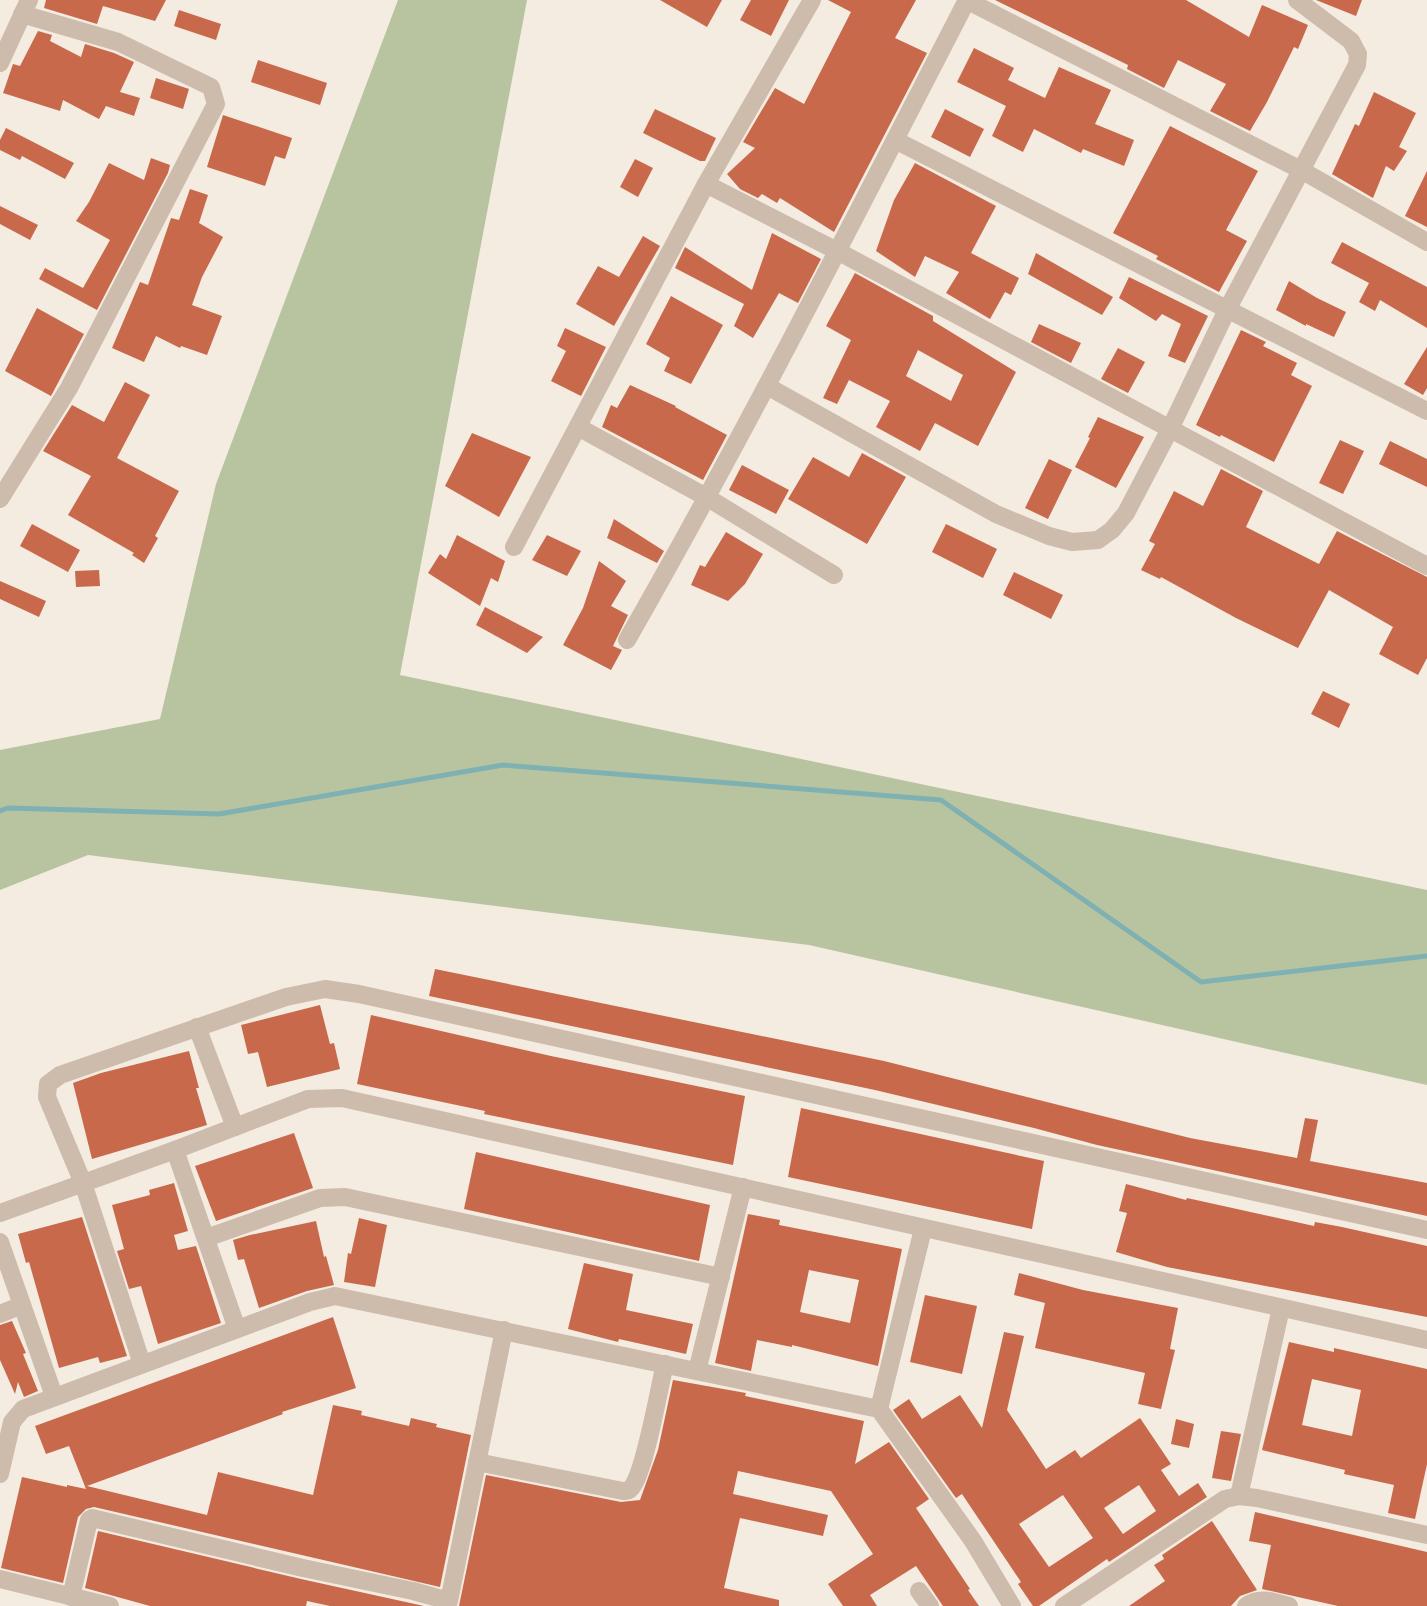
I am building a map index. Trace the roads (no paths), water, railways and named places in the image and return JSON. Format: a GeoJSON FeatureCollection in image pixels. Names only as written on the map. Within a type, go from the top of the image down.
{"type":"FeatureCollection","features":[{"type":"Feature","properties":{"kind":"street"},"geometry":{"type":"LineString","coordinates":[[514,547],[706,184],[812,0]]}},
{"type":"Feature","properties":{"kind":"street"},"geometry":{"type":"LineString","coordinates":[[627,640],[708,498],[839,252],[966,0],[1301,170],[1427,242]]}},
{"type":"Feature","properties":{"kind":"street"},"geometry":{"type":"LineString","coordinates":[[767,386],[986,509],[1049,536],[1072,542],[1098,540],[1112,530],[1126,513],[1227,310],[1357,65],[1358,54],[1351,41],[1298,0]]}},
{"type":"Feature","properties":{"kind":"street"},"geometry":{"type":"LineString","coordinates":[[0,63],[25,7],[118,42],[211,87],[215,104],[69,388],[0,499]]}},
{"type":"Feature","properties":{"kind":"street"},"geometry":{"type":"LineString","coordinates":[[895,140],[1427,411]]}},
{"type":"Feature","properties":{"kind":"street"},"geometry":{"type":"LineString","coordinates":[[706,184],[839,252],[1427,566]]}},
{"type":"Feature","properties":{"kind":"street"},"geometry":{"type":"LineString","coordinates":[[578,426],[708,498],[834,575]]}},
{"type":"Feature","properties":{"kind":"street"},"geometry":{"type":"LineString","coordinates":[[142,1364],[83,1183],[47,1097],[48,1084],[60,1074],[197,1027],[286,997],[325,989],[359,993],[1427,1230]]}},
{"type":"Feature","properties":{"kind":"street"},"geometry":{"type":"LineString","coordinates":[[197,1027],[235,1127]]}},
{"type":"Feature","properties":{"kind":"street"},"geometry":{"type":"LineString","coordinates":[[0,1213],[308,1099],[342,1098],[1427,1340]]}},
{"type":"Feature","properties":{"kind":"street"},"geometry":{"type":"LineString","coordinates":[[175,1150],[237,1329]]}},
{"type":"Feature","properties":{"kind":"street"},"geometry":{"type":"LineString","coordinates":[[696,1371],[743,1187]]}},
{"type":"Feature","properties":{"kind":"street"},"geometry":{"type":"LineString","coordinates":[[206,1238],[320,1198],[345,1197],[720,1277]]}},
{"type":"Feature","properties":{"kind":"street"},"geometry":{"type":"LineString","coordinates":[[880,1409],[923,1229]]}},
{"type":"Feature","properties":{"kind":"street"},"geometry":{"type":"LineString","coordinates":[[0,1242],[54,1396]]}},
{"type":"Feature","properties":{"kind":"street"},"geometry":{"type":"LineString","coordinates":[[0,1474],[12,1422],[23,1409],[310,1302],[335,1296],[880,1409],[972,1541],[1012,1606]]}},
{"type":"Feature","properties":{"kind":"street"},"geometry":{"type":"LineString","coordinates":[[0,1314],[22,1305]]}},
{"type":"Feature","properties":{"kind":"street"},"geometry":{"type":"LineString","coordinates":[[1239,1496],[1281,1308]]}},
{"type":"Feature","properties":{"kind":"street"},"geometry":{"type":"LineString","coordinates":[[71,1597],[89,1521],[92,1518],[413,1591],[448,1604],[504,1330]]}},
{"type":"Feature","properties":{"kind":"street"},"geometry":{"type":"LineString","coordinates":[[477,1462],[623,1492],[629,1490],[642,1460],[665,1364]]}},
{"type":"Feature","properties":{"kind":"street"},"geometry":{"type":"LineString","coordinates":[[1064,1606],[1225,1499],[1239,1496],[1426,1532]]}},
{"type":"Feature","properties":{"kind":"street"},"geometry":{"type":"LineString","coordinates":[[0,1579],[110,1606]]}},
{"type":"Feature","properties":{"kind":"street"},"geometry":{"type":"LineString","coordinates":[[919,1591],[930,1606]]}},
{"type":"Feature","properties":{"kind":"street"},"geometry":{"type":"LineString","coordinates":[[1246,1606],[1253,1601],[1265,1600],[1289,1606]]}},
{"type":"Feature","properties":{"kind":"waterway"},"geometry":{"type":"LineString","coordinates":[[0,811],[8,808],[219,814],[503,765],[941,800],[1201,982],[1427,956]]}}]}
